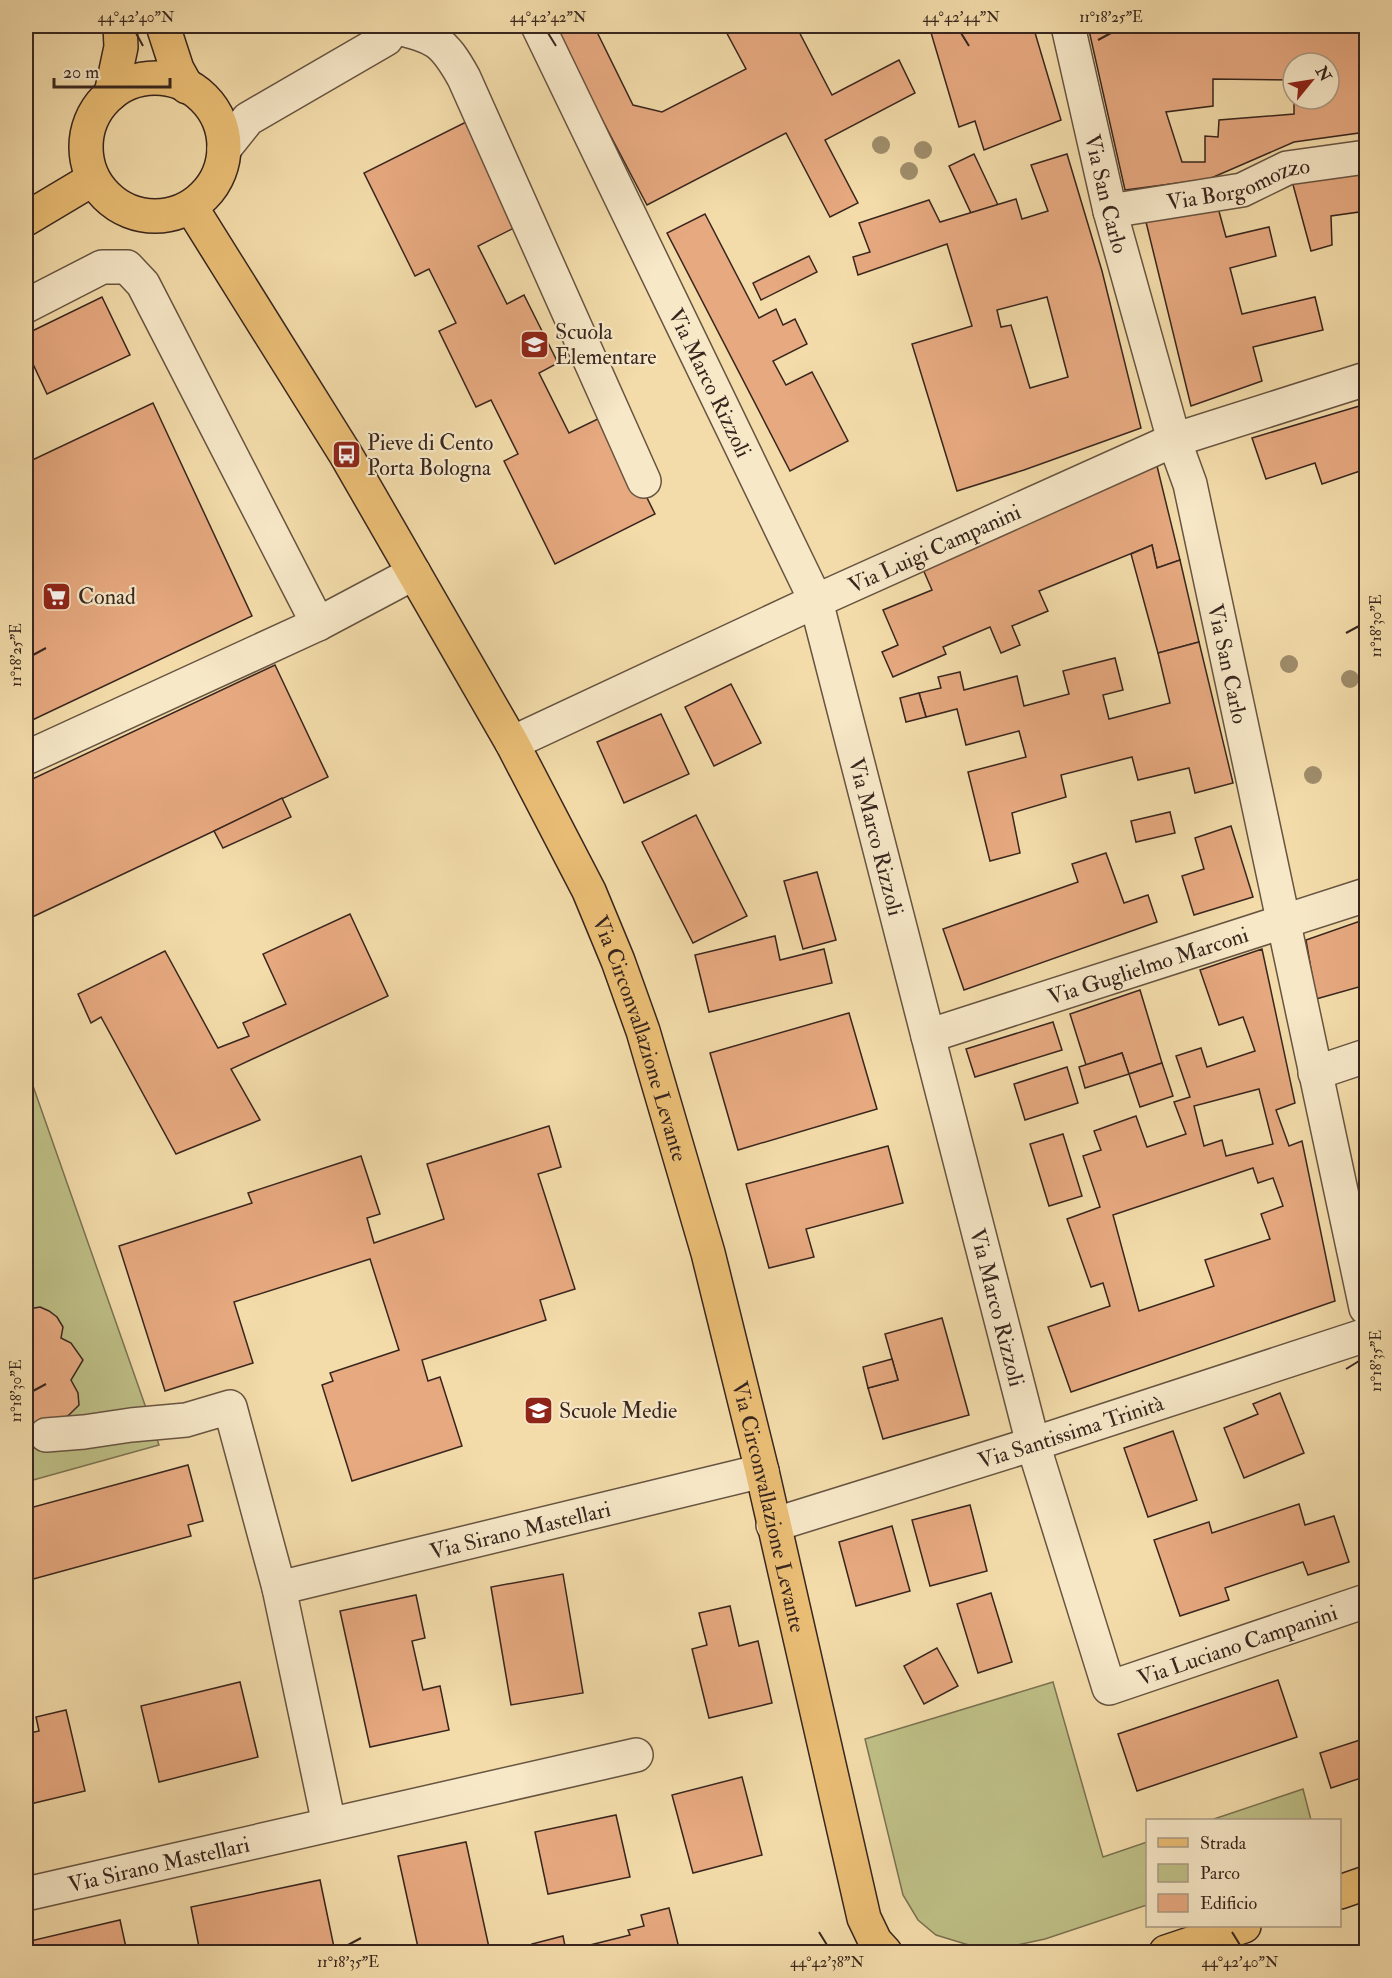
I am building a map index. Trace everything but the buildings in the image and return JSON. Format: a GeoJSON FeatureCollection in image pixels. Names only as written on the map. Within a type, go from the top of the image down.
{"type":"FeatureCollection","features":[{"type":"Feature","properties":{"kind":"main road"},"geometry":{"type":"LineString","coordinates":[[111,94],[121,47],[120,26]]}},
{"type":"Feature","properties":{"kind":"main road"},"geometry":{"type":"LineString","coordinates":[[163,26],[177,69],[187,87]]}},
{"type":"Feature","properties":{"kind":"main road"},"geometry":{"type":"LineString","coordinates":[[154,78],[175,81],[187,87],[209,104],[218,118],[223,134],[224,149],[220,172],[208,192],[191,207],[170,216],[147,217],[125,210],[106,197],[93,179],[87,161],[86,142],[89,124],[98,108],[123,85],[154,78]]}},
{"type":"Feature","properties":{"kind":"main road"},"geometry":{"type":"LineString","coordinates":[[26,219],[93,179]]}},
{"type":"Feature","properties":{"kind":"main road","name":"Via Circonvallazione Levante"},"geometry":{"type":"LineString","coordinates":[[191,207],[346,455],[512,743],[589,891],[618,961],[643,1031],[708,1253],[762,1472],[864,1918],[875,1941],[885,1953]]}},
{"type":"Feature","properties":{"kind":"main road"},"geometry":{"type":"LineString","coordinates":[[1341,1892],[1366,1883]]}},
{"type":"Feature","properties":{"kind":"main road"},"geometry":{"type":"LineString","coordinates":[[1166,1953],[1241,1927]]}},
{"type":"Feature","properties":{"kind":"street"},"geometry":{"type":"LineString","coordinates":[[224,149],[248,119],[386,39],[394,26],[426,35],[439,42],[451,54],[469,88],[644,481]]}},
{"type":"Feature","properties":{"kind":"street","name":"Via Marco Rizzoli"},"geometry":{"type":"LineString","coordinates":[[538,26],[816,601],[1033,1444],[1109,1688]]}},
{"type":"Feature","properties":{"kind":"street","name":"Via San Carlo"},"geometry":{"type":"LineString","coordinates":[[1068,26],[1110,211],[1174,440],[1190,484],[1366,1308]]}},
{"type":"Feature","properties":{"kind":"street","name":"Via Borgomozzo"},"geometry":{"type":"LineString","coordinates":[[1110,211],[1242,190],[1287,168],[1366,157]]}},
{"type":"Feature","properties":{"kind":"street"},"geometry":{"type":"LineString","coordinates":[[26,306],[102,267],[127,267],[143,284],[318,624]]}},
{"type":"Feature","properties":{"kind":"street","name":"Via Luigi Campanini"},"geometry":{"type":"LineString","coordinates":[[512,743],[816,601],[1174,440],[1366,379]]}},
{"type":"Feature","properties":{"kind":"street"},"geometry":{"type":"LineString","coordinates":[[26,758],[318,624],[414,573]]}},
{"type":"Feature","properties":{"kind":"street","name":"Via Guglielmo Marconi"},"geometry":{"type":"LineString","coordinates":[[928,1036],[1366,895]]}},
{"type":"Feature","properties":{"kind":"street"},"geometry":{"type":"LineString","coordinates":[[1316,1073],[1366,1056]]}},
{"type":"Feature","properties":{"kind":"street","name":"Via Santissima Trinità"},"geometry":{"type":"LineString","coordinates":[[773,1525],[1033,1444],[1366,1335]]}},
{"type":"Feature","properties":{"kind":"street"},"geometry":{"type":"LineString","coordinates":[[46,1435],[186,1420],[230,1407],[279,1588],[329,1824]]}},
{"type":"Feature","properties":{"kind":"street","name":"Via Sirano Mastellari"},"geometry":{"type":"LineString","coordinates":[[279,1588],[762,1472]]}},
{"type":"Feature","properties":{"kind":"street","name":"Via Luciano Campanini"},"geometry":{"type":"LineString","coordinates":[[1109,1688],[1366,1601]]}},
{"type":"Feature","properties":{"kind":"street","name":"Via Sirano Mastellari"},"geometry":{"type":"LineString","coordinates":[[26,1894],[636,1755]]}},
{"type":"Feature","properties":{"kind":"street"},"geometry":{"type":"LineString","coordinates":[[864,1918],[866,1953]]}},
{"type":"Feature","properties":{"kind":"green space"},"geometry":{"type":"Polygon","coordinates":[[[26,1066],[159,1445],[26,1482],[26,1066]]]}},
{"type":"Feature","properties":{"kind":"green space"},"geometry":{"type":"Polygon","coordinates":[[[1053,1682],[1103,1857],[1146,1842],[1146,1905],[1045,1939],[985,1950],[936,1935],[918,1920],[903,1895],[865,1739],[1053,1682]]]}},
{"type":"Feature","properties":{"kind":"green space"},"geometry":{"type":"Polygon","coordinates":[[[1303,1789],[1311,1819],[1214,1819],[1303,1789]]]}},
{"type":"Feature","properties":{"kind":"place","name":"Scuola Elementare"},"geometry":{"type":"Point","coordinates":[534,344]}},
{"type":"Feature","properties":{"kind":"place","name":"Pieve di Cento Porta Bologna"},"geometry":{"type":"Point","coordinates":[346,455]}},
{"type":"Feature","properties":{"kind":"place","name":"Conad"},"geometry":{"type":"Point","coordinates":[57,596]}},
{"type":"Feature","properties":{"kind":"place","name":"Scuole Medie"},"geometry":{"type":"Point","coordinates":[538,1410]}}]}
